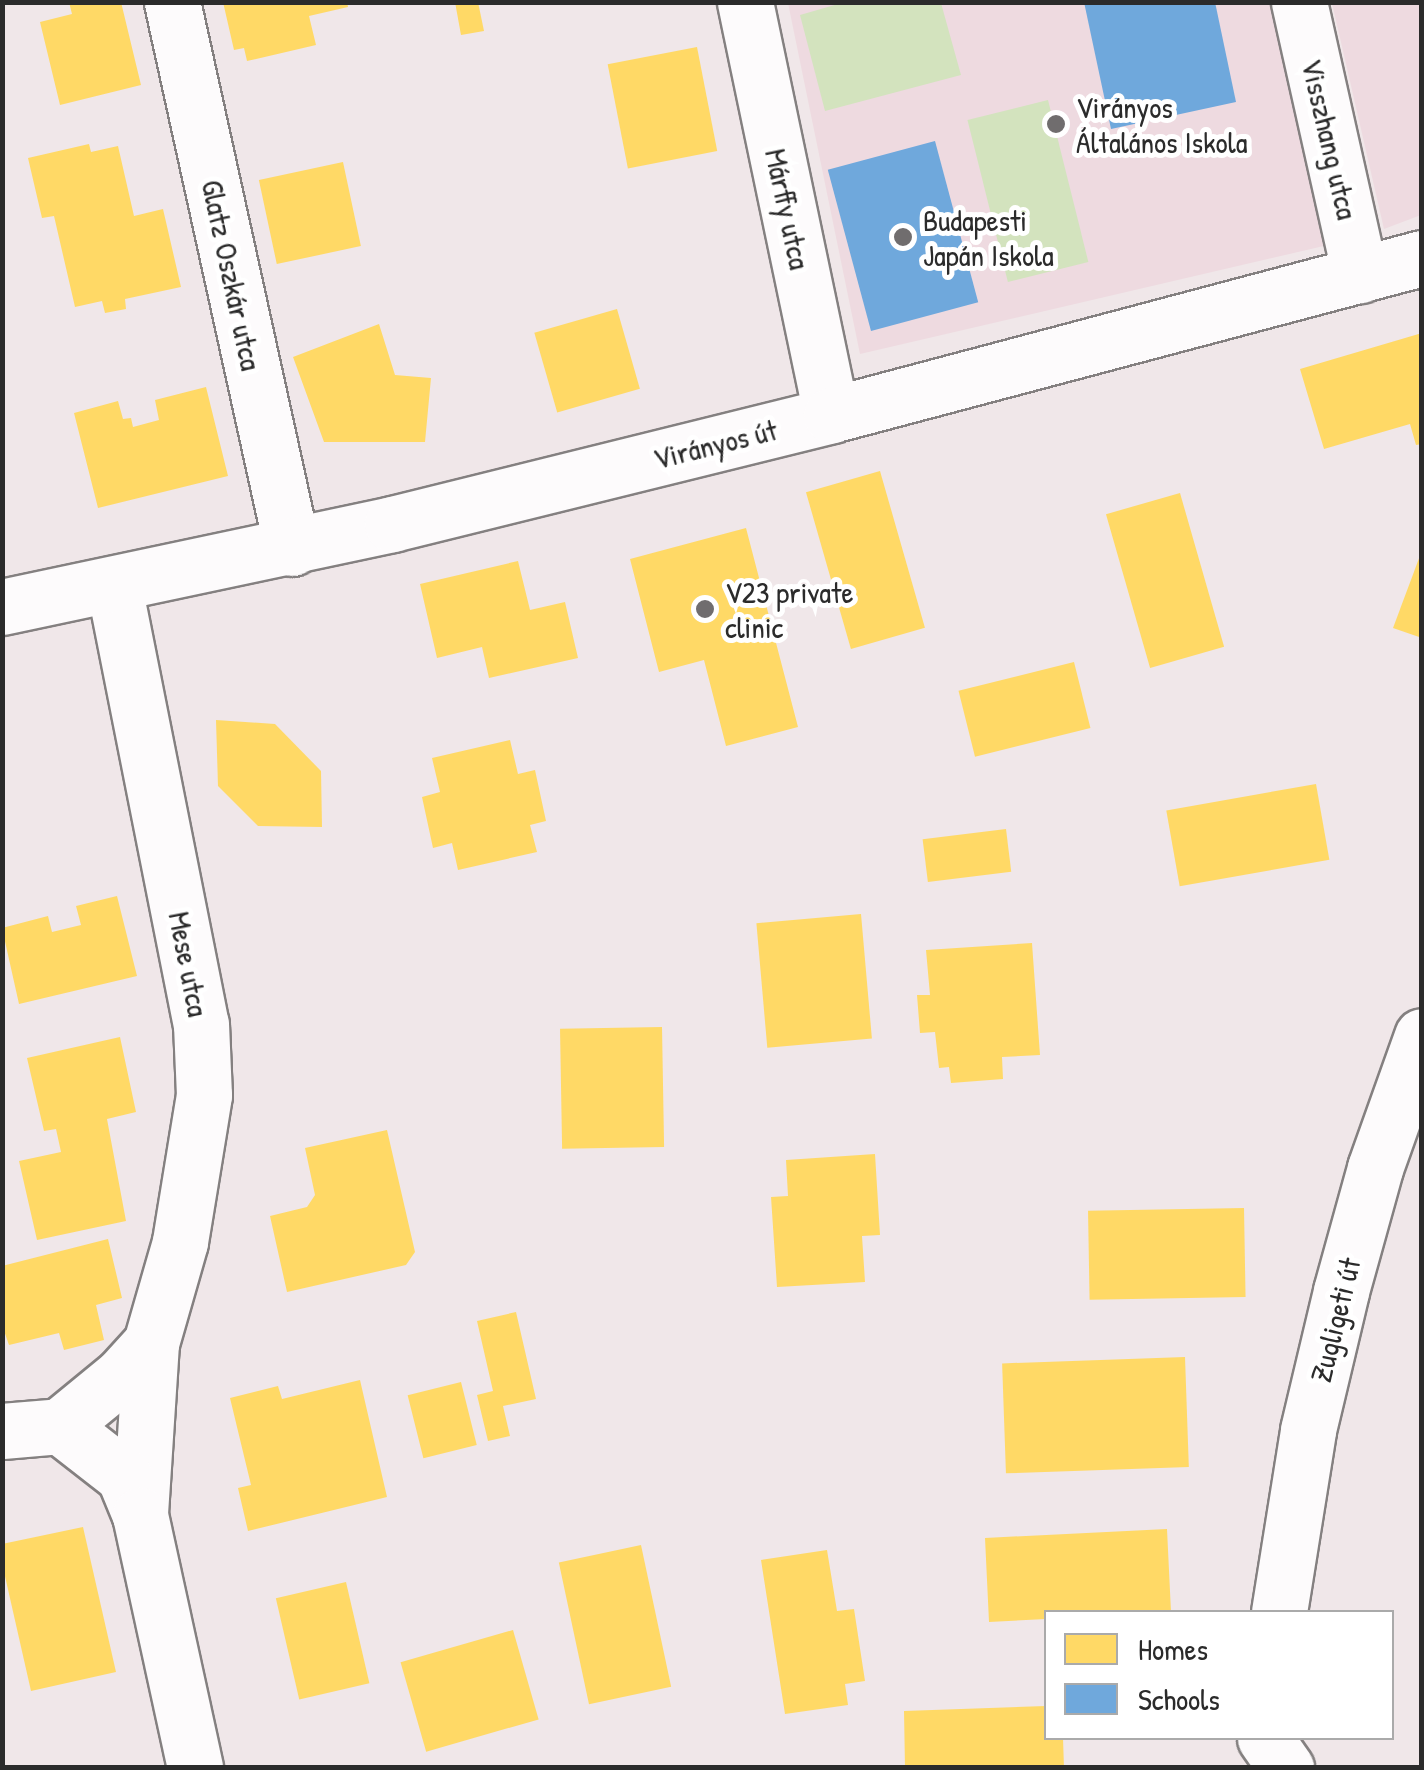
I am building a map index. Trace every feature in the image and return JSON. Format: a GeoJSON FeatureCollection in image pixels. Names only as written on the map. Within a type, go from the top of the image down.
{"type":"FeatureCollection","features":[{"type":"Feature","properties":{"kind":"street","name":"Glatz Oszkár utca"},"geometry":{"type":"LineString","coordinates":[[172,2],[292,548]]}},
{"type":"Feature","properties":{"kind":"street","name":"Márffy utca"},"geometry":{"type":"LineString","coordinates":[[745,2],[831,415]]}},
{"type":"Feature","properties":{"kind":"street","name":"Visszhang utca"},"geometry":{"type":"LineString","coordinates":[[1300,2],[1360,275]]}},
{"type":"Feature","properties":{"kind":"street","name":"Virányos út"},"geometry":{"type":"LineString","coordinates":[[2,607],[292,548],[831,415],[1422,258]]}},
{"type":"Feature","properties":{"kind":"street","name":"Mese utca"},"geometry":{"type":"LineString","coordinates":[[114,586],[201,1024],[204,1095],[180,1242],[151,1343],[140,1515]]}},
{"type":"Feature","properties":{"kind":"street","name":"Zugligeti út"},"geometry":{"type":"LineString","coordinates":[[1279,1610],[1308,1430],[1341,1291],[1375,1168],[1422,1036]]}},
{"type":"Feature","properties":{"kind":"street","name":"Mese utca"},"geometry":{"type":"LineString","coordinates":[[151,1343],[122,1375],[60,1426],[124,1476],[140,1515],[195,1768]]}},
{"type":"Feature","properties":{"kind":"street"},"geometry":{"type":"LineString","coordinates":[[2,1431],[60,1426]]}},
{"type":"Feature","properties":{"kind":"street"},"geometry":{"type":"LineString","coordinates":[[1254,1768],[1261,1740]]}},
{"type":"Feature","properties":{"kind":"street"},"geometry":{"type":"LineString","coordinates":[[1264,1740],[1286,1768]]}},
{"type":"Feature","properties":{"kind":"shaded area","name":"Virányos Általános Iskola"},"geometry":{"type":"Polygon","coordinates":[[[788,3],[1271,3],[1328,245],[860,354],[788,3]]]}},
{"type":"Feature","properties":{"kind":"shaded area"},"geometry":{"type":"Polygon","coordinates":[[[1332,3],[1421,3],[1421,215],[1384,229],[1332,3]]]}},
{"type":"Feature","properties":{"kind":"green space"},"geometry":{"type":"Polygon","coordinates":[[[845,2],[941,3],[961,75],[825,111],[800,15],[845,2]]]}},
{"type":"Feature","properties":{"kind":"green space"},"geometry":{"type":"Polygon","coordinates":[[[1048,100],[1088,262],[1008,282],[967,120],[1048,100]]]}},
{"type":"Feature","properties":{"kind":"building: Homes"},"geometry":{"type":"Polygon","coordinates":[[[69,2],[121,2],[141,85],[60,105],[40,22],[72,14],[69,2]]]}},
{"type":"Feature","properties":{"kind":"building: Homes"},"geometry":{"type":"Polygon","coordinates":[[[223,2],[347,2],[348,7],[309,16],[316,45],[247,61],[244,48],[234,50],[223,2]]]}},
{"type":"Feature","properties":{"kind":"building: Homes"},"geometry":{"type":"Polygon","coordinates":[[[455,2],[478,2],[484,31],[461,35],[455,2]]]}},
{"type":"Feature","properties":{"kind":"building: Homes"},"geometry":{"type":"Polygon","coordinates":[[[697,47],[717,151],[628,168],[608,64],[697,47]]]}},
{"type":"Feature","properties":{"kind":"building: Homes"},"geometry":{"type":"Polygon","coordinates":[[[89,144],[91,152],[118,146],[134,216],[163,209],[181,287],[125,299],[126,309],[105,313],[102,301],[75,307],[54,216],[42,218],[28,158],[89,144]]]}},
{"type":"Feature","properties":{"kind":"building: Homes"},"geometry":{"type":"Polygon","coordinates":[[[343,162],[361,246],[277,264],[259,180],[343,162]]]}},
{"type":"Feature","properties":{"kind":"building: Homes"},"geometry":{"type":"Polygon","coordinates":[[[617,309],[640,389],[557,412],[534,333],[617,309]]]}},
{"type":"Feature","properties":{"kind":"building: Homes"},"geometry":{"type":"Polygon","coordinates":[[[379,324],[395,375],[431,378],[425,442],[324,442],[293,357],[379,324]]]}},
{"type":"Feature","properties":{"kind":"building: Homes"},"geometry":{"type":"Polygon","coordinates":[[[1422,333],[1422,444],[1416,445],[1410,424],[1324,449],[1300,369],[1422,333]]]}},
{"type":"Feature","properties":{"kind":"building: Homes"},"geometry":{"type":"Polygon","coordinates":[[[206,387],[228,476],[98,508],[74,413],[118,401],[123,419],[131,418],[133,427],[159,420],[155,400],[206,387]]]}},
{"type":"Feature","properties":{"kind":"building: Homes"},"geometry":{"type":"Polygon","coordinates":[[[880,471],[925,628],[851,649],[806,492],[880,471]]]}},
{"type":"Feature","properties":{"kind":"building: Homes"},"geometry":{"type":"Polygon","coordinates":[[[1180,493],[1224,647],[1150,668],[1106,514],[1180,493]]]}},
{"type":"Feature","properties":{"kind":"building: Homes","name":"V23 private clinic"},"geometry":{"type":"Polygon","coordinates":[[[746,528],[798,727],[726,746],[704,660],[659,672],[630,559],[746,528]]]}},
{"type":"Feature","properties":{"kind":"building: Homes"},"geometry":{"type":"Polygon","coordinates":[[[1422,553],[1422,638],[1393,628],[1422,553]]]}},
{"type":"Feature","properties":{"kind":"building: Homes"},"geometry":{"type":"Polygon","coordinates":[[[518,561],[530,610],[565,602],[578,658],[489,678],[482,647],[437,658],[420,584],[518,561]]]}},
{"type":"Feature","properties":{"kind":"building: Homes"},"geometry":{"type":"Polygon","coordinates":[[[1074,662],[1090,728],[975,757],[959,691],[1074,662]]]}},
{"type":"Feature","properties":{"kind":"building: Homes"},"geometry":{"type":"Polygon","coordinates":[[[216,720],[275,724],[321,771],[322,827],[258,826],[218,786],[216,720]]]}},
{"type":"Feature","properties":{"kind":"building: Homes"},"geometry":{"type":"Polygon","coordinates":[[[510,740],[518,774],[535,770],[546,821],[530,825],[537,852],[458,870],[452,843],[433,848],[422,797],[440,792],[432,758],[510,740]]]}},
{"type":"Feature","properties":{"kind":"building: Homes"},"geometry":{"type":"Polygon","coordinates":[[[1316,784],[1329,860],[1180,886],[1166,810],[1316,784]]]}},
{"type":"Feature","properties":{"kind":"building: Homes"},"geometry":{"type":"Polygon","coordinates":[[[1006,829],[1011,872],[928,882],[923,839],[1006,829]]]}},
{"type":"Feature","properties":{"kind":"building: Homes"},"geometry":{"type":"Polygon","coordinates":[[[117,896],[137,976],[19,1004],[2,928],[48,916],[52,932],[81,925],[76,906],[117,896]]]}},
{"type":"Feature","properties":{"kind":"building: Homes"},"geometry":{"type":"Polygon","coordinates":[[[861,914],[872,1039],[767,1048],[756,923],[861,914]]]}},
{"type":"Feature","properties":{"kind":"building: Homes"},"geometry":{"type":"Polygon","coordinates":[[[1032,943],[1040,1055],[1002,1057],[1003,1079],[951,1083],[949,1067],[939,1068],[935,1032],[920,1033],[917,995],[930,995],[926,950],[1032,943]]]}},
{"type":"Feature","properties":{"kind":"building: Homes"},"geometry":{"type":"Polygon","coordinates":[[[662,1027],[664,1147],[562,1149],[560,1029],[662,1027]]]}},
{"type":"Feature","properties":{"kind":"building: Homes"},"geometry":{"type":"Polygon","coordinates":[[[120,1037],[136,1112],[107,1119],[126,1221],[37,1240],[19,1161],[61,1152],[56,1129],[44,1131],[27,1058],[120,1037]]]}},
{"type":"Feature","properties":{"kind":"building: Homes"},"geometry":{"type":"Polygon","coordinates":[[[387,1130],[415,1252],[406,1265],[287,1292],[270,1216],[307,1207],[315,1195],[305,1148],[387,1130]]]}},
{"type":"Feature","properties":{"kind":"building: Homes"},"geometry":{"type":"Polygon","coordinates":[[[875,1154],[880,1235],[862,1236],[865,1282],[777,1287],[771,1197],[788,1196],[786,1160],[875,1154]]]}},
{"type":"Feature","properties":{"kind":"building: Homes"},"geometry":{"type":"Polygon","coordinates":[[[1244,1208],[1246,1297],[1090,1300],[1088,1211],[1244,1208]]]}},
{"type":"Feature","properties":{"kind":"building: Homes"},"geometry":{"type":"Polygon","coordinates":[[[108,1239],[122,1298],[96,1305],[104,1340],[64,1350],[59,1333],[9,1345],[2,1325],[2,1266],[108,1239]]]}},
{"type":"Feature","properties":{"kind":"building: Homes"},"geometry":{"type":"Polygon","coordinates":[[[516,1312],[536,1399],[503,1406],[510,1436],[488,1441],[477,1395],[493,1391],[477,1321],[516,1312]]]}},
{"type":"Feature","properties":{"kind":"building: Homes"},"geometry":{"type":"Polygon","coordinates":[[[1185,1357],[1189,1467],[1006,1473],[1002,1363],[1185,1357]]]}},
{"type":"Feature","properties":{"kind":"building: Homes"},"geometry":{"type":"Polygon","coordinates":[[[360,1380],[387,1497],[248,1531],[238,1488],[251,1485],[230,1398],[278,1386],[282,1399],[360,1380]]]}},
{"type":"Feature","properties":{"kind":"building: Homes"},"geometry":{"type":"Polygon","coordinates":[[[461,1382],[477,1445],[423,1458],[408,1395],[461,1382]]]}},
{"type":"Feature","properties":{"kind":"building: Homes"},"geometry":{"type":"Polygon","coordinates":[[[83,1527],[116,1672],[31,1691],[2,1563],[2,1544],[83,1527]]]}},
{"type":"Feature","properties":{"kind":"building: Homes"},"geometry":{"type":"Polygon","coordinates":[[[1167,1529],[1171,1610],[1044,1610],[1044,1619],[989,1622],[985,1538],[1167,1529]]]}},
{"type":"Feature","properties":{"kind":"building: Homes"},"geometry":{"type":"Polygon","coordinates":[[[641,1545],[671,1687],[589,1704],[559,1562],[641,1545]]]}},
{"type":"Feature","properties":{"kind":"building: Homes"},"geometry":{"type":"Polygon","coordinates":[[[827,1550],[837,1611],[854,1609],[865,1681],[845,1684],[848,1705],[785,1714],[761,1560],[827,1550]]]}},
{"type":"Feature","properties":{"kind":"building: Homes"},"geometry":{"type":"Polygon","coordinates":[[[346,1582],[369,1683],[299,1700],[276,1598],[346,1582]]]}},
{"type":"Feature","properties":{"kind":"building: Homes"},"geometry":{"type":"Polygon","coordinates":[[[513,1630],[539,1719],[426,1752],[401,1662],[513,1630]]]}},
{"type":"Feature","properties":{"kind":"building: Homes"},"geometry":{"type":"Polygon","coordinates":[[[1044,1706],[1044,1740],[1063,1740],[1064,1768],[905,1768],[904,1711],[1044,1706]]]}},
{"type":"Feature","properties":{"kind":"building: Schools","name":"Virányos Általános Iskola"},"geometry":{"type":"Polygon","coordinates":[[[1084,2],[1215,2],[1236,102],[1111,129],[1084,2]]]}},
{"type":"Feature","properties":{"kind":"building: Schools","name":"Budapesti Japán Iskola"},"geometry":{"type":"Polygon","coordinates":[[[935,141],[978,302],[871,331],[828,170],[935,141]]]}},
{"type":"Feature","properties":{"kind":"place","name":"Virányos Általános Iskola"},"geometry":{"type":"Point","coordinates":[1056,124]}},
{"type":"Feature","properties":{"kind":"place","name":"Budapesti Japán Iskola"},"geometry":{"type":"Point","coordinates":[903,237]}},
{"type":"Feature","properties":{"kind":"place","name":"V23 private clinic"},"geometry":{"type":"Point","coordinates":[705,609]}}]}
